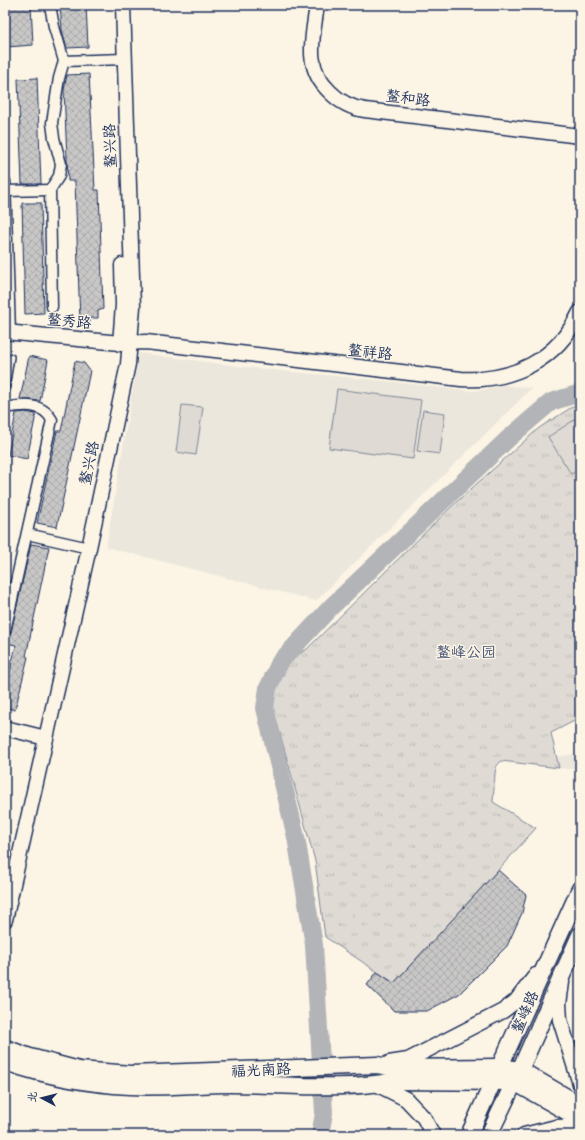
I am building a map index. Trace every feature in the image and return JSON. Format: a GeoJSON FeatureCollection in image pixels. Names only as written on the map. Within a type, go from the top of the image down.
{"type":"FeatureCollection","features":[{"type":"Feature","properties":{"kind":"main road","name":"鳌兴路"},"geometry":{"type":"LineString","coordinates":[[5,877],[41,737],[128,364],[125,342],[133,307],[120,59],[115,5]]}},
{"type":"Feature","properties":{"kind":"main road","name":"鳌兴路"},"geometry":{"type":"LineString","coordinates":[[120,59],[123,5]]}},
{"type":"Feature","properties":{"kind":"main road","name":"鳌和路"},"geometry":{"type":"LineString","coordinates":[[317,5],[311,50],[312,61],[324,87],[346,105],[365,110],[580,136]]}},
{"type":"Feature","properties":{"kind":"main road","name":"鳌祥路"},"geometry":{"type":"LineString","coordinates":[[125,342],[146,342],[480,380],[510,374],[536,362],[559,343],[572,326],[580,312]]}},
{"type":"Feature","properties":{"kind":"main road","name":"鳌秀路"},"geometry":{"type":"LineString","coordinates":[[7,332],[125,342]]}},
{"type":"Feature","properties":{"kind":"main road"},"geometry":{"type":"LineString","coordinates":[[5,728],[41,737]]}},
{"type":"Feature","properties":{"kind":"main road","name":"鳌兴路"},"geometry":{"type":"LineString","coordinates":[[5,920],[41,737]]}},
{"type":"Feature","properties":{"kind":"main road","name":"鳌峰路"},"geometry":{"type":"LineString","coordinates":[[469,1135],[580,889]]}},
{"type":"Feature","properties":{"kind":"main road","name":"鳌峰路"},"geometry":{"type":"LineString","coordinates":[[489,1135],[580,935]]}},
{"type":"Feature","properties":{"kind":"main road"},"geometry":{"type":"LineString","coordinates":[[377,1066],[408,1060],[503,1011],[516,1001],[528,987],[553,950]]}},
{"type":"Feature","properties":{"kind":"main road"},"geometry":{"type":"LineString","coordinates":[[563,972],[559,1004],[560,1020],[580,1084]]}},
{"type":"Feature","properties":{"kind":"main road","name":"福光南路"},"geometry":{"type":"LineString","coordinates":[[5,1048],[30,1057],[79,1070],[131,1074],[230,1072],[303,1067],[377,1066],[517,1076]]}},
{"type":"Feature","properties":{"kind":"main road","name":"福光南路"},"geometry":{"type":"LineString","coordinates":[[5,1062],[77,1082],[123,1086],[231,1084],[304,1086],[376,1084],[395,1081],[497,1074]]}},
{"type":"Feature","properties":{"kind":"main road"},"geometry":{"type":"LineString","coordinates":[[517,1076],[580,1105]]}},
{"type":"Feature","properties":{"kind":"main road"},"geometry":{"type":"LineString","coordinates":[[517,1076],[580,1119]]}},
{"type":"Feature","properties":{"kind":"main road"},"geometry":{"type":"LineString","coordinates":[[376,1084],[406,1099],[424,1118],[433,1135]]}},
{"type":"Feature","properties":{"kind":"main road"},"geometry":{"type":"LineString","coordinates":[[524,1135],[556,1127],[580,1126]]}},
{"type":"Feature","properties":{"kind":"street"},"geometry":{"type":"LineString","coordinates":[[50,5],[54,27],[64,62],[52,123],[54,138],[61,164],[59,176],[50,190],[52,307]]}},
{"type":"Feature","properties":{"kind":"street"},"geometry":{"type":"LineString","coordinates":[[64,62],[120,59]]}},
{"type":"Feature","properties":{"kind":"street"},"geometry":{"type":"LineString","coordinates":[[5,181],[7,332]]}},
{"type":"Feature","properties":{"kind":"street"},"geometry":{"type":"LineString","coordinates":[[6,191],[50,190]]}},
{"type":"Feature","properties":{"kind":"street"},"geometry":{"type":"LineString","coordinates":[[5,408],[22,405],[39,408],[48,413],[52,420],[5,631]]}},
{"type":"Feature","properties":{"kind":"street"},"geometry":{"type":"LineString","coordinates":[[27,534],[84,548]]}},
{"type":"Feature","properties":{"kind":"lane"},"geometry":{"type":"LineString","coordinates":[[5,394],[11,357]]}},
{"type":"Feature","properties":{"kind":"shaded area"},"geometry":{"type":"Polygon","coordinates":[[[139,353],[245,367],[472,391],[503,385],[532,388],[316,601],[106,547],[139,353]]]}},
{"type":"Feature","properties":{"kind":"shaded area"},"geometry":{"type":"Polygon","coordinates":[[[580,753],[580,768],[559,768],[556,757],[580,753]]]}},
{"type":"Feature","properties":{"kind":"green space"},"geometry":{"type":"Polygon","coordinates":[[[337,389],[421,400],[413,459],[329,448],[337,389]]]}},
{"type":"Feature","properties":{"kind":"green space","name":"鳌峰公园"},"geometry":{"type":"Polygon","coordinates":[[[580,402],[580,718],[551,733],[559,768],[501,761],[496,767],[493,802],[536,828],[394,983],[325,937],[315,861],[273,708],[278,681],[292,660],[307,649],[452,506],[539,428],[580,402]]]}},
{"type":"Feature","properties":{"kind":"green space"},"geometry":{"type":"Polygon","coordinates":[[[182,405],[203,407],[196,455],[176,452],[182,405]]]}},
{"type":"Feature","properties":{"kind":"green space"},"geometry":{"type":"Polygon","coordinates":[[[423,410],[445,413],[440,454],[417,451],[423,410]]]}},
{"type":"Feature","properties":{"kind":"green space"},"geometry":{"type":"Polygon","coordinates":[[[580,416],[580,469],[571,474],[548,437],[580,416]]]}},
{"type":"Feature","properties":{"kind":"building"},"geometry":{"type":"Polygon","coordinates":[[[5,5],[31,5],[33,45],[7,47],[5,5]]]}},
{"type":"Feature","properties":{"kind":"building"},"geometry":{"type":"Polygon","coordinates":[[[60,5],[86,5],[88,47],[67,48],[62,30],[60,5]]]}},
{"type":"Feature","properties":{"kind":"building"},"geometry":{"type":"Polygon","coordinates":[[[89,74],[95,190],[99,190],[103,309],[98,311],[98,318],[90,318],[90,322],[80,322],[75,181],[68,181],[64,90],[67,75],[89,74]]]}},
{"type":"Feature","properties":{"kind":"building"},"geometry":{"type":"Polygon","coordinates":[[[37,78],[41,184],[22,184],[18,79],[37,78]]]}},
{"type":"Feature","properties":{"kind":"building"},"geometry":{"type":"Polygon","coordinates":[[[22,203],[41,203],[44,313],[25,314],[22,203]]]}},
{"type":"Feature","properties":{"kind":"building"},"geometry":{"type":"Polygon","coordinates":[[[29,356],[48,360],[40,401],[20,399],[29,356]]]}},
{"type":"Feature","properties":{"kind":"building"},"geometry":{"type":"Polygon","coordinates":[[[75,361],[84,363],[90,371],[57,527],[37,523],[57,431],[61,431],[75,361]]]}},
{"type":"Feature","properties":{"kind":"building"},"geometry":{"type":"Polygon","coordinates":[[[25,412],[36,414],[27,459],[8,455],[16,413],[25,412]]]}},
{"type":"Feature","properties":{"kind":"building"},"geometry":{"type":"Polygon","coordinates":[[[31,544],[49,547],[26,656],[28,657],[15,710],[5,707],[5,692],[16,645],[6,643],[7,637],[11,632],[31,544]]]}},
{"type":"Feature","properties":{"kind":"building"},"geometry":{"type":"Polygon","coordinates":[[[498,870],[526,895],[522,913],[507,946],[459,994],[427,1011],[394,1011],[367,985],[377,972],[394,983],[498,870]]]}},
{"type":"Feature","properties":{"kind":"waterway"},"geometry":{"type":"LineString","coordinates":[[320,1135],[324,1113],[314,945],[296,837],[265,708],[268,688],[280,662],[330,608],[510,437],[551,402],[580,393]]}}]}
